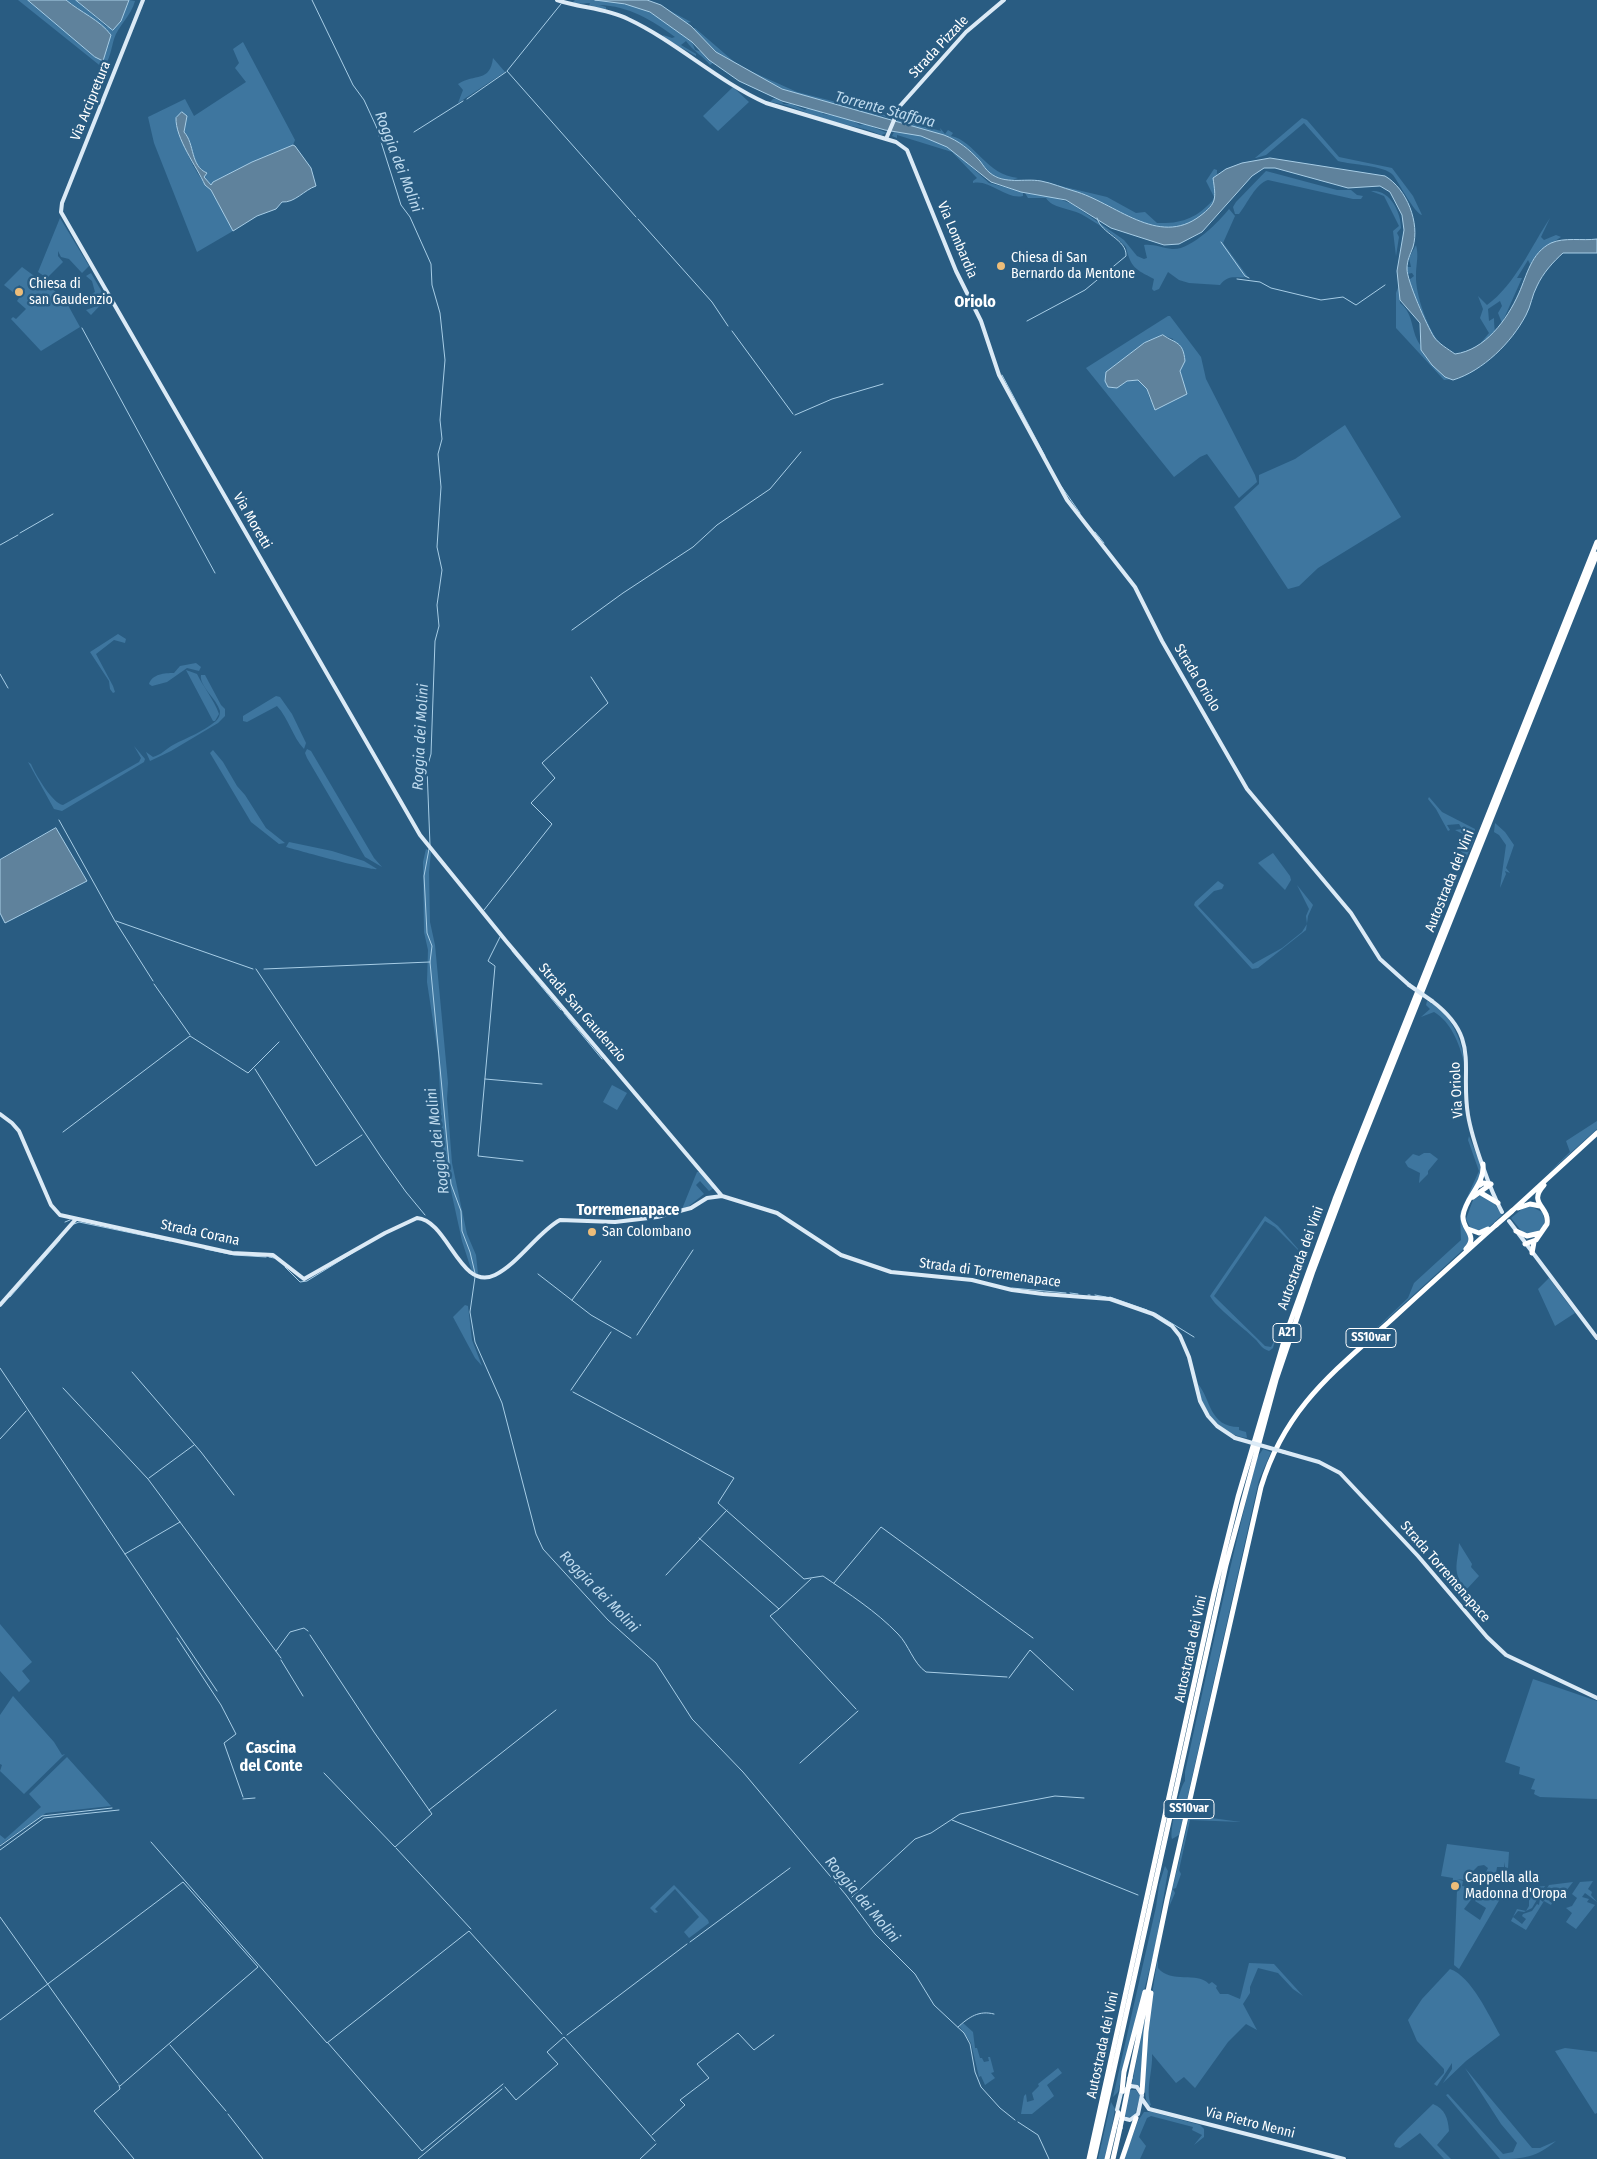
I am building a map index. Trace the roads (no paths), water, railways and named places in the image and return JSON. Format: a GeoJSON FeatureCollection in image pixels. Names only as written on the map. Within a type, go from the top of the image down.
{"type":"FeatureCollection","features":[{"type":"Feature","properties":{"kind":"highway","name":"Autostrada dei Vini"},"geometry":{"type":"LineString","coordinates":[[1089,2159],[1214,1593],[1266,1398],[1308,1270],[1338,1190],[1597,542]]}},
{"type":"Feature","properties":{"kind":"highway","name":"Autostrada dei Vini"},"geometry":{"type":"LineString","coordinates":[[1094,2159],[1221,1583],[1236,1520],[1276,1380],[1312,1271],[1357,1154],[1597,554]]}},
{"type":"Feature","properties":{"kind":"highway","name":"SS10var"},"geometry":{"type":"LineString","coordinates":[[1113,2159],[1149,1988],[1261,1487],[1272,1456],[1295,1414],[1310,1395],[1597,1133]]}},
{"type":"Feature","properties":{"kind":"highway"},"geometry":{"type":"LineString","coordinates":[[1464,1254],[1472,1241],[1472,1236],[1464,1224],[1464,1216],[1483,1176],[1483,1164]]}},
{"type":"Feature","properties":{"kind":"highway"},"geometry":{"type":"LineString","coordinates":[[1526,1244],[1543,1231],[1547,1224],[1547,1216],[1537,1196],[1546,1180]]}},
{"type":"Feature","properties":{"kind":"highway"},"geometry":{"type":"LineString","coordinates":[[1477,1187],[1483,1183],[1491,1184]]}},
{"type":"Feature","properties":{"kind":"highway"},"geometry":{"type":"LineString","coordinates":[[1470,1202],[1491,1184]]}},
{"type":"Feature","properties":{"kind":"highway"},"geometry":{"type":"LineString","coordinates":[[1481,1193],[1487,1194],[1498,1203]]}},
{"type":"Feature","properties":{"kind":"highway"},"geometry":{"type":"LineString","coordinates":[[1517,1207],[1530,1204],[1541,1207]]}},
{"type":"Feature","properties":{"kind":"highway"},"geometry":{"type":"LineString","coordinates":[[1468,1229],[1481,1233],[1496,1225]]}},
{"type":"Feature","properties":{"kind":"highway"},"geometry":{"type":"LineString","coordinates":[[1516,1231],[1522,1235],[1534,1238]]}},
{"type":"Feature","properties":{"kind":"highway"},"geometry":{"type":"LineString","coordinates":[[1532,1253],[1534,1238]]}},
{"type":"Feature","properties":{"kind":"highway"},"geometry":{"type":"LineString","coordinates":[[1122,2091],[1124,2072],[1145,1992],[1149,1988],[1151,1992],[1142,2092]]}},
{"type":"Feature","properties":{"kind":"highway"},"geometry":{"type":"LineString","coordinates":[[1107,2159],[1118,2113]]}},
{"type":"Feature","properties":{"kind":"highway"},"geometry":{"type":"LineString","coordinates":[[1122,2159],[1137,2116]]}},
{"type":"Feature","properties":{"kind":"street","name":"Via Arcipretura"},"geometry":{"type":"LineString","coordinates":[[60,210],[143,0]]}},
{"type":"Feature","properties":{"kind":"street","name":"Via Lombardia"},"geometry":{"type":"LineString","coordinates":[[557,0],[626,18],[696,59],[747,94],[766,103],[886,138],[903,146],[910,157],[956,270],[981,321],[994,362]]}},
{"type":"Feature","properties":{"kind":"street","name":"Strada Pizzale"},"geometry":{"type":"LineString","coordinates":[[886,138],[900,106],[966,32],[1004,0]]}},
{"type":"Feature","properties":{"kind":"street","name":"Via Moretti"},"geometry":{"type":"LineString","coordinates":[[60,210],[426,844]]}},
{"type":"Feature","properties":{"kind":"street","name":"Strada Oriolo"},"geometry":{"type":"LineString","coordinates":[[994,362],[1067,500],[1135,588],[1162,642],[1242,781],[1351,913],[1380,959],[1410,985]]}},
{"type":"Feature","properties":{"kind":"street","name":"Strada San Gaudenzio"},"geometry":{"type":"LineString","coordinates":[[426,844],[722,1196]]}},
{"type":"Feature","properties":{"kind":"street","name":"Via Oriolo"},"geometry":{"type":"LineString","coordinates":[[1410,985],[1432,1001],[1449,1017],[1461,1037],[1467,1062],[1468,1115],[1483,1164],[1502,1212]]}},
{"type":"Feature","properties":{"kind":"street","name":"Strada Corana"},"geometry":{"type":"LineString","coordinates":[[0,1114],[18,1131],[52,1207],[60,1215],[232,1253],[273,1255],[304,1280],[410,1220],[422,1218],[436,1229],[475,1276],[493,1276],[519,1257],[560,1220],[615,1222],[657,1217],[691,1208],[706,1198],[722,1196]]}},
{"type":"Feature","properties":{"kind":"street","name":"Strada di Torremenapace"},"geometry":{"type":"LineString","coordinates":[[722,1196],[777,1213],[841,1255],[883,1269],[972,1280],[1012,1290],[1110,1299],[1153,1314],[1172,1326],[1180,1336],[1189,1358],[1200,1401],[1216,1426],[1235,1438],[1284,1452]]}},
{"type":"Feature","properties":{"kind":"street"},"geometry":{"type":"LineString","coordinates":[[0,1305],[76,1219]]}},
{"type":"Feature","properties":{"kind":"street"},"geometry":{"type":"LineString","coordinates":[[1509,1221],[1597,1338]]}},
{"type":"Feature","properties":{"kind":"street","name":"Strada Torremenapace"},"geometry":{"type":"LineString","coordinates":[[1284,1452],[1319,1462],[1340,1473],[1418,1556],[1487,1637],[1506,1654],[1597,1698]]}},
{"type":"Feature","properties":{"kind":"street"},"geometry":{"type":"LineString","coordinates":[[1137,2116],[1142,2092],[1135,2086],[1127,2087],[1122,2091],[1118,2113],[1126,2120],[1137,2116],[1149,2109],[1142,2099]]}},
{"type":"Feature","properties":{"kind":"street","name":"Via Pietro Nenni"},"geometry":{"type":"LineString","coordinates":[[1149,2109],[1344,2159]]}},
{"type":"Feature","properties":{"kind":"waterway","name":"Roggia dei Molini"},"geometry":{"type":"LineString","coordinates":[[312,0],[353,85],[364,100],[376,126],[401,205],[410,217],[431,264],[432,285],[440,313],[445,360],[440,420],[442,439],[438,454],[441,487],[437,547],[442,570],[437,605],[439,626],[435,641],[431,754],[427,768],[430,845]]}},
{"type":"Feature","properties":{"kind":"waterway"},"geometry":{"type":"LineString","coordinates":[[561,4],[507,71],[636,217]]}},
{"type":"Feature","properties":{"kind":"waterway"},"geometry":{"type":"LineString","coordinates":[[467,99],[506,72]]}},
{"type":"Feature","properties":{"kind":"waterway"},"geometry":{"type":"LineString","coordinates":[[414,132],[463,101]]}},
{"type":"Feature","properties":{"kind":"waterway"},"geometry":{"type":"LineString","coordinates":[[1027,321],[1085,290],[1126,256],[1122,245],[1099,224],[1097,218]]}},
{"type":"Feature","properties":{"kind":"waterway"},"geometry":{"type":"LineString","coordinates":[[638,219],[712,302],[728,326]]}},
{"type":"Feature","properties":{"kind":"waterway"},"geometry":{"type":"LineString","coordinates":[[1221,242],[1245,276],[1249,278]]}},
{"type":"Feature","properties":{"kind":"waterway"},"geometry":{"type":"LineString","coordinates":[[1237,279],[1260,282],[1271,288],[1321,300],[1343,297],[1356,305],[1385,285]]}},
{"type":"Feature","properties":{"kind":"waterway"},"geometry":{"type":"LineString","coordinates":[[82,328],[215,573]]}},
{"type":"Feature","properties":{"kind":"waterway"},"geometry":{"type":"LineString","coordinates":[[732,331],[793,414]]}},
{"type":"Feature","properties":{"kind":"waterway"},"geometry":{"type":"LineString","coordinates":[[1002,375],[1045,456]]}},
{"type":"Feature","properties":{"kind":"waterway"},"geometry":{"type":"LineString","coordinates":[[795,415],[832,399],[883,384]]}},
{"type":"Feature","properties":{"kind":"waterway"},"geometry":{"type":"LineString","coordinates":[[572,630],[623,593],[693,547],[717,525],[770,489],[801,452]]}},
{"type":"Feature","properties":{"kind":"waterway"},"geometry":{"type":"LineString","coordinates":[[1061,486],[1080,513]]}},
{"type":"Feature","properties":{"kind":"waterway"},"geometry":{"type":"LineString","coordinates":[[20,533],[53,514]]}},
{"type":"Feature","properties":{"kind":"waterway"},"geometry":{"type":"LineString","coordinates":[[1095,532],[1104,543]]}},
{"type":"Feature","properties":{"kind":"waterway"},"geometry":{"type":"LineString","coordinates":[[0,545],[18,535]]}},
{"type":"Feature","properties":{"kind":"waterway"},"geometry":{"type":"LineString","coordinates":[[0,674],[8,688]]}},
{"type":"Feature","properties":{"kind":"waterway"},"geometry":{"type":"LineString","coordinates":[[484,910],[552,824],[531,803],[555,778],[542,763],[608,703],[591,677]]}},
{"type":"Feature","properties":{"kind":"waterway"},"geometry":{"type":"LineString","coordinates":[[59,820],[115,921],[153,981]]}},
{"type":"Feature","properties":{"kind":"waterway","name":"Roggia dei Molini"},"geometry":{"type":"LineString","coordinates":[[429,849],[424,876],[427,933],[432,946],[430,962],[451,1184],[461,1211],[462,1231],[475,1273]]}},
{"type":"Feature","properties":{"kind":"waterway"},"geometry":{"type":"LineString","coordinates":[[116,921],[253,969]]}},
{"type":"Feature","properties":{"kind":"waterway"},"geometry":{"type":"LineString","coordinates":[[500,937],[488,961],[495,966],[478,1156],[523,1161]]}},
{"type":"Feature","properties":{"kind":"waterway"},"geometry":{"type":"LineString","coordinates":[[512,951],[561,1010]]}},
{"type":"Feature","properties":{"kind":"waterway"},"geometry":{"type":"LineString","coordinates":[[264,969],[430,962]]}},
{"type":"Feature","properties":{"kind":"waterway"},"geometry":{"type":"LineString","coordinates":[[256,969],[381,1157],[425,1215]]}},
{"type":"Feature","properties":{"kind":"waterway"},"geometry":{"type":"LineString","coordinates":[[154,984],[190,1035]]}},
{"type":"Feature","properties":{"kind":"waterway"},"geometry":{"type":"LineString","coordinates":[[564,1013],[602,1059]]}},
{"type":"Feature","properties":{"kind":"waterway"},"geometry":{"type":"LineString","coordinates":[[63,1132],[190,1036],[248,1073],[279,1042]]}},
{"type":"Feature","properties":{"kind":"waterway"},"geometry":{"type":"LineString","coordinates":[[255,1069],[316,1166],[362,1135]]}},
{"type":"Feature","properties":{"kind":"waterway"},"geometry":{"type":"LineString","coordinates":[[485,1079],[542,1084]]}},
{"type":"Feature","properties":{"kind":"waterway"},"geometry":{"type":"LineString","coordinates":[[65,1222],[70,1220]]}},
{"type":"Feature","properties":{"kind":"waterway"},"geometry":{"type":"LineString","coordinates":[[74,1224],[79,1222],[170,1241]]}},
{"type":"Feature","properties":{"kind":"waterway"},"geometry":{"type":"LineString","coordinates":[[10,1297],[60,1240]]}},
{"type":"Feature","properties":{"kind":"waterway"},"geometry":{"type":"LineString","coordinates":[[205,1249],[234,1255],[266,1257]]}},
{"type":"Feature","properties":{"kind":"waterway"},"geometry":{"type":"LineString","coordinates":[[637,1335],[693,1250]]}},
{"type":"Feature","properties":{"kind":"waterway"},"geometry":{"type":"LineString","coordinates":[[285,1267],[300,1282],[307,1281],[354,1252]]}},
{"type":"Feature","properties":{"kind":"waterway"},"geometry":{"type":"LineString","coordinates":[[269,1257],[274,1258]]}},
{"type":"Feature","properties":{"kind":"waterway"},"geometry":{"type":"LineString","coordinates":[[572,1300],[601,1261]]}},
{"type":"Feature","properties":{"kind":"waterway"},"geometry":{"type":"LineString","coordinates":[[538,1274],[591,1315],[631,1338]]}},
{"type":"Feature","properties":{"kind":"waterway","name":"Roggia dei Molini"},"geometry":{"type":"LineString","coordinates":[[475,1277],[470,1312],[475,1342],[502,1403],[536,1534],[543,1549],[608,1620],[656,1663],[692,1719],[743,1772],[846,1895],[875,1934],[915,1974],[934,2005],[964,2033],[970,2044],[975,2072],[981,2087],[1000,2108],[1015,2120]]}},
{"type":"Feature","properties":{"kind":"waterway"},"geometry":{"type":"LineString","coordinates":[[1012,1288],[1066,1293]]}},
{"type":"Feature","properties":{"kind":"waterway"},"geometry":{"type":"LineString","coordinates":[[1070,1293],[1078,1294]]}},
{"type":"Feature","properties":{"kind":"waterway"},"geometry":{"type":"LineString","coordinates":[[1095,1295],[1106,1297]]}},
{"type":"Feature","properties":{"kind":"waterway"},"geometry":{"type":"LineString","coordinates":[[1110,1297],[1147,1310]]}},
{"type":"Feature","properties":{"kind":"waterway"},"geometry":{"type":"LineString","coordinates":[[1155,1313],[1194,1337]]}},
{"type":"Feature","properties":{"kind":"waterway"},"geometry":{"type":"LineString","coordinates":[[571,1390],[611,1332]]}},
{"type":"Feature","properties":{"kind":"waterway"},"geometry":{"type":"LineString","coordinates":[[0,1368],[217,1691]]}},
{"type":"Feature","properties":{"kind":"waterway"},"geometry":{"type":"LineString","coordinates":[[132,1372],[201,1452],[234,1495]]}},
{"type":"Feature","properties":{"kind":"waterway"},"geometry":{"type":"LineString","coordinates":[[63,1388],[148,1479],[281,1658]]}},
{"type":"Feature","properties":{"kind":"waterway"},"geometry":{"type":"LineString","coordinates":[[573,1392],[734,1478],[718,1503],[804,1579],[823,1576],[871,1610],[898,1634],[918,1664],[926,1672],[1007,1677]]}},
{"type":"Feature","properties":{"kind":"waterway"},"geometry":{"type":"LineString","coordinates":[[0,1439],[26,1411]]}},
{"type":"Feature","properties":{"kind":"waterway"},"geometry":{"type":"LineString","coordinates":[[149,1478],[194,1445]]}},
{"type":"Feature","properties":{"kind":"waterway"},"geometry":{"type":"LineString","coordinates":[[666,1575],[727,1510]]}},
{"type":"Feature","properties":{"kind":"waterway"},"geometry":{"type":"LineString","coordinates":[[125,1554],[180,1522]]}},
{"type":"Feature","properties":{"kind":"waterway"},"geometry":{"type":"LineString","coordinates":[[834,1583],[881,1527],[1033,1638]]}},
{"type":"Feature","properties":{"kind":"waterway"},"geometry":{"type":"LineString","coordinates":[[699,1538],[779,1609],[770,1616],[856,1709]]}},
{"type":"Feature","properties":{"kind":"waterway"},"geometry":{"type":"LineString","coordinates":[[779,1609],[811,1579]]}},
{"type":"Feature","properties":{"kind":"waterway"},"geometry":{"type":"LineString","coordinates":[[276,1651],[290,1632],[304,1628],[308,1631]]}},
{"type":"Feature","properties":{"kind":"waterway"},"geometry":{"type":"LineString","coordinates":[[310,1635],[374,1732],[432,1814],[395,1847],[324,1773]]}},
{"type":"Feature","properties":{"kind":"waterway"},"geometry":{"type":"LineString","coordinates":[[177,1638],[221,1705],[236,1734],[224,1743],[243,1797]]}},
{"type":"Feature","properties":{"kind":"waterway"},"geometry":{"type":"LineString","coordinates":[[1009,1678],[1030,1650],[1073,1690]]}},
{"type":"Feature","properties":{"kind":"waterway"},"geometry":{"type":"LineString","coordinates":[[281,1660],[303,1696]]}},
{"type":"Feature","properties":{"kind":"waterway"},"geometry":{"type":"LineString","coordinates":[[429,1810],[556,1710]]}},
{"type":"Feature","properties":{"kind":"waterway"},"geometry":{"type":"LineString","coordinates":[[800,1763],[858,1711]]}},
{"type":"Feature","properties":{"kind":"waterway"},"geometry":{"type":"LineString","coordinates":[[852,1897],[915,1839],[931,1833],[960,1814],[1055,1796],[1084,1798]]}},
{"type":"Feature","properties":{"kind":"waterway"},"geometry":{"type":"LineString","coordinates":[[243,1799],[255,1798]]}},
{"type":"Feature","properties":{"kind":"waterway"},"geometry":{"type":"LineString","coordinates":[[0,1846],[42,1816],[112,1808]]}},
{"type":"Feature","properties":{"kind":"waterway"},"geometry":{"type":"LineString","coordinates":[[0,1850],[44,1818],[119,1810]]}},
{"type":"Feature","properties":{"kind":"waterway"},"geometry":{"type":"LineString","coordinates":[[952,1820],[1138,1895]]}},
{"type":"Feature","properties":{"kind":"waterway"},"geometry":{"type":"LineString","coordinates":[[151,1842],[327,2043],[469,1931],[562,2034]]}},
{"type":"Feature","properties":{"kind":"waterway"},"geometry":{"type":"LineString","coordinates":[[396,1848],[471,1929]]}},
{"type":"Feature","properties":{"kind":"waterway"},"geometry":{"type":"LineString","coordinates":[[690,1942],[790,1868]]}},
{"type":"Feature","properties":{"kind":"waterway"},"geometry":{"type":"LineString","coordinates":[[0,2020],[183,1882],[258,1967],[120,2086]]}},
{"type":"Feature","properties":{"kind":"waterway"},"geometry":{"type":"LineString","coordinates":[[0,1917],[118,2083]]}},
{"type":"Feature","properties":{"kind":"waterway"},"geometry":{"type":"LineString","coordinates":[[567,2035],[687,1944]]}},
{"type":"Feature","properties":{"kind":"waterway"},"geometry":{"type":"LineString","coordinates":[[958,2027],[974,2015],[994,2014]]}},
{"type":"Feature","properties":{"kind":"waterway"},"geometry":{"type":"LineString","coordinates":[[652,2135],[685,2105],[680,2100],[709,2078],[697,2064],[738,2033],[754,2050],[774,2035]]}},
{"type":"Feature","properties":{"kind":"waterway"},"geometry":{"type":"LineString","coordinates":[[505,2087],[516,2100],[558,2064],[547,2052],[564,2037],[655,2141]]}},
{"type":"Feature","properties":{"kind":"waterway"},"geometry":{"type":"LineString","coordinates":[[328,2043],[422,2151],[503,2084]]}},
{"type":"Feature","properties":{"kind":"waterway"},"geometry":{"type":"LineString","coordinates":[[170,2045],[226,2111]]}},
{"type":"Feature","properties":{"kind":"waterway"},"geometry":{"type":"LineString","coordinates":[[119,2085],[120,2089],[94,2111],[134,2159]]}},
{"type":"Feature","properties":{"kind":"waterway"},"geometry":{"type":"LineString","coordinates":[[418,2159],[502,2089]]}},
{"type":"Feature","properties":{"kind":"waterway"},"geometry":{"type":"LineString","coordinates":[[228,2114],[263,2159]]}},
{"type":"Feature","properties":{"kind":"waterway"},"geometry":{"type":"LineString","coordinates":[[1018,2122],[1038,2135],[1049,2159]]}},
{"type":"Feature","properties":{"kind":"waterway"},"geometry":{"type":"LineString","coordinates":[[640,2159],[656,2144]]}},
{"type":"Feature","properties":{"kind":"place","name":"Chiesa di San Bernardo da Mentone"},"geometry":{"type":"Point","coordinates":[1001,266]}},
{"type":"Feature","properties":{"kind":"place","name":"Chiesa di san Gaudenzio"},"geometry":{"type":"Point","coordinates":[19,292]}},
{"type":"Feature","properties":{"kind":"place","name":"San Colombano"},"geometry":{"type":"Point","coordinates":[592,1232]}},
{"type":"Feature","properties":{"kind":"place","name":"Cappella alla Madonna d'Oropa"},"geometry":{"type":"Point","coordinates":[1455,1886]}},
{"type":"Feature","properties":{"kind":"district","name":"Oriolo"},"geometry":{"type":"Point","coordinates":[975,303]}},
{"type":"Feature","properties":{"kind":"district","name":"Torremenapace"},"geometry":{"type":"Point","coordinates":[628,1211]}},
{"type":"Feature","properties":{"kind":"district","name":"Cascina del Conte"},"geometry":{"type":"Point","coordinates":[271,1758]}},
{"type":"Feature","properties":{"kind":"water label","name":"Torrente Staffora"},"geometry":{"type":"Point","coordinates":[885,110]}}]}
